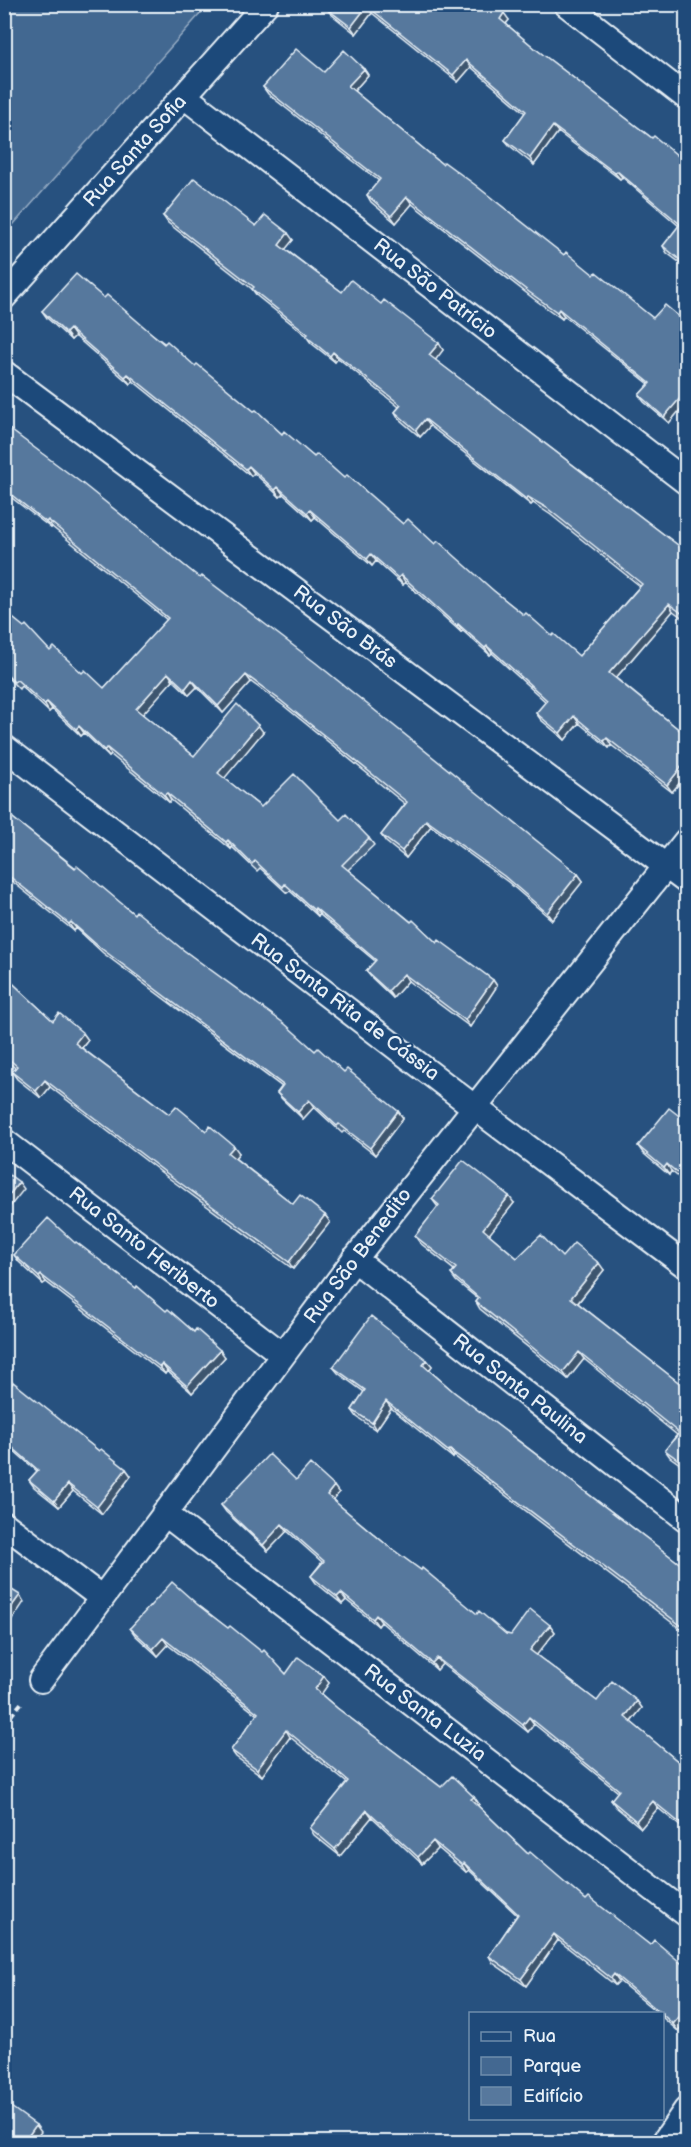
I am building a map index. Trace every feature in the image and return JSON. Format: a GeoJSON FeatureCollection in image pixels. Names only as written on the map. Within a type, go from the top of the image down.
{"type":"FeatureCollection","features":[{"type":"Feature","properties":{"kind":"street","name":"Rua Santa Sofia"},"geometry":{"type":"LineString","coordinates":[[4,297],[266,4]]}},
{"type":"Feature","properties":{"kind":"street"},"geometry":{"type":"LineString","coordinates":[[566,4],[687,97]]}},
{"type":"Feature","properties":{"kind":"street","name":"Rua São Patrício"},"geometry":{"type":"LineString","coordinates":[[184,96],[687,482]]}},
{"type":"Feature","properties":{"kind":"street","name":"Rua São Brás"},"geometry":{"type":"LineString","coordinates":[[4,373],[687,881]]}},
{"type":"Feature","properties":{"kind":"street","name":"Rua Santa Rita de Cássia"},"geometry":{"type":"LineString","coordinates":[[4,747],[474,1107],[687,1266]]}},
{"type":"Feature","properties":{"kind":"street","name":"Rua São Benedito"},"geometry":{"type":"LineString","coordinates":[[41,1680],[354,1259],[687,841]]}},
{"type":"Feature","properties":{"kind":"street","name":"Rua Santo Heriberto"},"geometry":{"type":"LineString","coordinates":[[4,1141],[283,1355]]}},
{"type":"Feature","properties":{"kind":"street","name":"Rua Santa Paulina"},"geometry":{"type":"LineString","coordinates":[[354,1259],[687,1519]]}},
{"type":"Feature","properties":{"kind":"street","name":"Rua Santa Luzia"},"geometry":{"type":"LineString","coordinates":[[164,1513],[687,1914]]}},
{"type":"Feature","properties":{"kind":"street"},"geometry":{"type":"LineString","coordinates":[[4,1524],[102,1598]]}},
{"type":"Feature","properties":{"kind":"street"},"geometry":{"type":"LineString","coordinates":[[664,2142],[687,2110]]}},
{"type":"Feature","properties":{"kind":"green space"},"geometry":{"type":"Polygon","coordinates":[[[4,5],[208,5],[5,234],[4,5]]]}},
{"type":"Feature","properties":{"kind":"building"},"geometry":{"type":"Polygon","coordinates":[[[329,4],[493,4],[504,13],[500,19],[537,50],[683,160],[687,156],[687,262],[685,264],[663,246],[680,224],[617,171],[615,173],[553,126],[530,158],[505,140],[526,111],[466,60],[453,75],[367,6],[351,27],[326,8],[329,4]]]}},
{"type":"Feature","properties":{"kind":"building"},"geometry":{"type":"Polygon","coordinates":[[[296,49],[324,72],[344,50],[364,69],[348,86],[442,164],[444,162],[474,184],[564,255],[566,252],[594,275],[596,272],[653,318],[665,305],[687,323],[687,402],[681,397],[664,417],[639,395],[650,383],[559,309],[557,312],[529,292],[407,197],[391,216],[367,195],[380,179],[263,87],[296,49]]]}},
{"type":"Feature","properties":{"kind":"building"},"geometry":{"type":"Polygon","coordinates":[[[194,178],[256,226],[265,215],[288,233],[279,245],[342,292],[351,280],[381,304],[384,300],[439,343],[429,355],[687,552],[687,617],[669,604],[609,673],[687,736],[687,760],[667,785],[607,738],[604,741],[574,716],[560,733],[536,713],[547,700],[487,646],[485,648],[458,624],[457,626],[401,575],[398,578],[371,554],[367,559],[310,510],[307,513],[278,487],[275,490],[249,466],[246,469],[128,374],[125,377],[70,329],[66,333],[42,311],[76,274],[104,298],[107,295],[164,344],[167,341],[195,366],[197,364],[254,411],[256,410],[282,434],[284,431],[314,457],[317,454],[344,478],[347,475],[403,524],[408,519],[435,544],[438,541],[494,591],[524,615],[526,613],[552,636],[554,634],[579,656],[642,584],[547,508],[528,497],[526,499],[425,419],[416,430],[395,412],[401,405],[333,352],[330,356],[306,336],[308,334],[252,289],[254,287],[163,216],[194,178]]]}},
{"type":"Feature","properties":{"kind":"building"},"geometry":{"type":"Polygon","coordinates":[[[4,425],[83,484],[200,578],[202,576],[316,663],[578,874],[547,913],[504,876],[426,820],[402,851],[381,835],[407,802],[246,675],[218,706],[192,680],[185,689],[168,673],[136,709],[194,756],[237,704],[258,725],[218,773],[261,807],[294,774],[340,820],[346,814],[369,838],[342,865],[411,922],[413,920],[437,943],[439,940],[493,980],[465,1020],[404,974],[388,991],[366,971],[376,960],[315,908],[314,910],[285,884],[283,887],[255,861],[252,864],[228,840],[226,842],[167,793],[164,795],[107,748],[104,750],[79,726],[76,729],[47,702],[45,705],[17,680],[14,682],[4,672],[4,611],[24,627],[26,625],[50,651],[54,647],[82,673],[85,670],[104,688],[168,618],[48,520],[46,522],[4,489],[4,425]]]}},
{"type":"Feature","properties":{"kind":"building"},"geometry":{"type":"Polygon","coordinates":[[[4,811],[75,868],[77,866],[134,914],[136,911],[182,949],[285,1024],[315,1051],[318,1048],[344,1072],[347,1069],[398,1111],[370,1148],[339,1124],[337,1126],[309,1100],[298,1112],[277,1093],[283,1085],[98,946],[71,922],[69,924],[4,872],[4,811]]]}},
{"type":"Feature","properties":{"kind":"building"},"geometry":{"type":"Polygon","coordinates":[[[4,975],[53,1021],[59,1013],[83,1033],[75,1043],[169,1114],[176,1106],[206,1131],[210,1126],[234,1146],[228,1153],[293,1204],[300,1195],[325,1215],[289,1262],[165,1172],[45,1080],[36,1091],[12,1072],[17,1066],[4,1055],[4,975]]]}},
{"type":"Feature","properties":{"kind":"building"},"geometry":{"type":"Polygon","coordinates":[[[669,1108],[687,1122],[687,1181],[667,1164],[664,1168],[638,1146],[669,1108]]]}},
{"type":"Feature","properties":{"kind":"building"},"geometry":{"type":"Polygon","coordinates":[[[463,1160],[509,1196],[483,1229],[517,1258],[541,1235],[562,1257],[574,1243],[599,1263],[571,1298],[687,1389],[687,1466],[665,1450],[679,1433],[579,1352],[563,1372],[476,1302],[479,1298],[451,1274],[456,1268],[415,1236],[439,1205],[432,1199],[463,1160]]]}},
{"type":"Feature","properties":{"kind":"building"},"geometry":{"type":"Polygon","coordinates":[[[4,1171],[19,1182],[4,1202],[4,1171]]]}},
{"type":"Feature","properties":{"kind":"building"},"geometry":{"type":"Polygon","coordinates":[[[48,1218],[75,1243],[136,1288],[137,1286],[166,1311],[168,1309],[194,1332],[196,1329],[220,1350],[187,1386],[162,1364],[160,1367],[41,1275],[39,1277],[14,1255],[48,1218]]]}},
{"type":"Feature","properties":{"kind":"building"},"geometry":{"type":"Polygon","coordinates":[[[371,1316],[427,1360],[423,1365],[454,1392],[687,1569],[687,1630],[450,1450],[448,1451],[386,1401],[372,1423],[352,1410],[365,1390],[333,1367],[371,1316]]]}},
{"type":"Feature","properties":{"kind":"building"},"geometry":{"type":"Polygon","coordinates":[[[4,1377],[99,1451],[101,1449],[126,1469],[97,1507],[68,1484],[54,1501],[29,1480],[38,1470],[4,1440],[4,1377]]]}},
{"type":"Feature","properties":{"kind":"building"},"geometry":{"type":"Polygon","coordinates":[[[269,1454],[296,1480],[310,1464],[334,1486],[327,1495],[388,1546],[421,1570],[422,1568],[477,1614],[479,1611],[506,1634],[511,1635],[530,1609],[550,1625],[530,1650],[597,1701],[612,1681],[637,1701],[625,1717],[687,1769],[687,1829],[653,1801],[636,1821],[611,1800],[619,1790],[529,1717],[523,1725],[437,1658],[432,1663],[376,1615],[373,1619],[341,1593],[337,1597],[311,1576],[324,1561],[282,1524],[263,1545],[221,1505],[269,1454]]]}},
{"type":"Feature","properties":{"kind":"building"},"geometry":{"type":"Polygon","coordinates":[[[172,1582],[228,1628],[230,1626],[262,1652],[264,1650],[286,1674],[298,1657],[324,1676],[315,1689],[337,1708],[441,1787],[452,1776],[474,1797],[471,1799],[528,1854],[530,1852],[586,1900],[589,1897],[650,1945],[654,1940],[687,1968],[687,2008],[673,2024],[664,2016],[664,2012],[660,2012],[614,1974],[611,1978],[554,1934],[521,1979],[489,1956],[518,1914],[464,1863],[462,1865],[433,1841],[418,1857],[367,1810],[335,1849],[310,1828],[348,1781],[286,1730],[257,1769],[231,1750],[258,1713],[163,1638],[153,1649],[130,1628],[172,1582]]]}},
{"type":"Feature","properties":{"kind":"building"},"geometry":{"type":"Polygon","coordinates":[[[4,1585],[20,1595],[4,1617],[4,1585]]]}},
{"type":"Feature","properties":{"kind":"building"},"geometry":{"type":"Polygon","coordinates":[[[4,2102],[36,2125],[24,2142],[4,2142],[4,2102]]]}},
{"type":"Feature","properties":{"kind":"building"},"geometry":{"type":"Polygon","coordinates":[[[687,2131],[687,2142],[678,2142],[687,2131]]]}}]}
